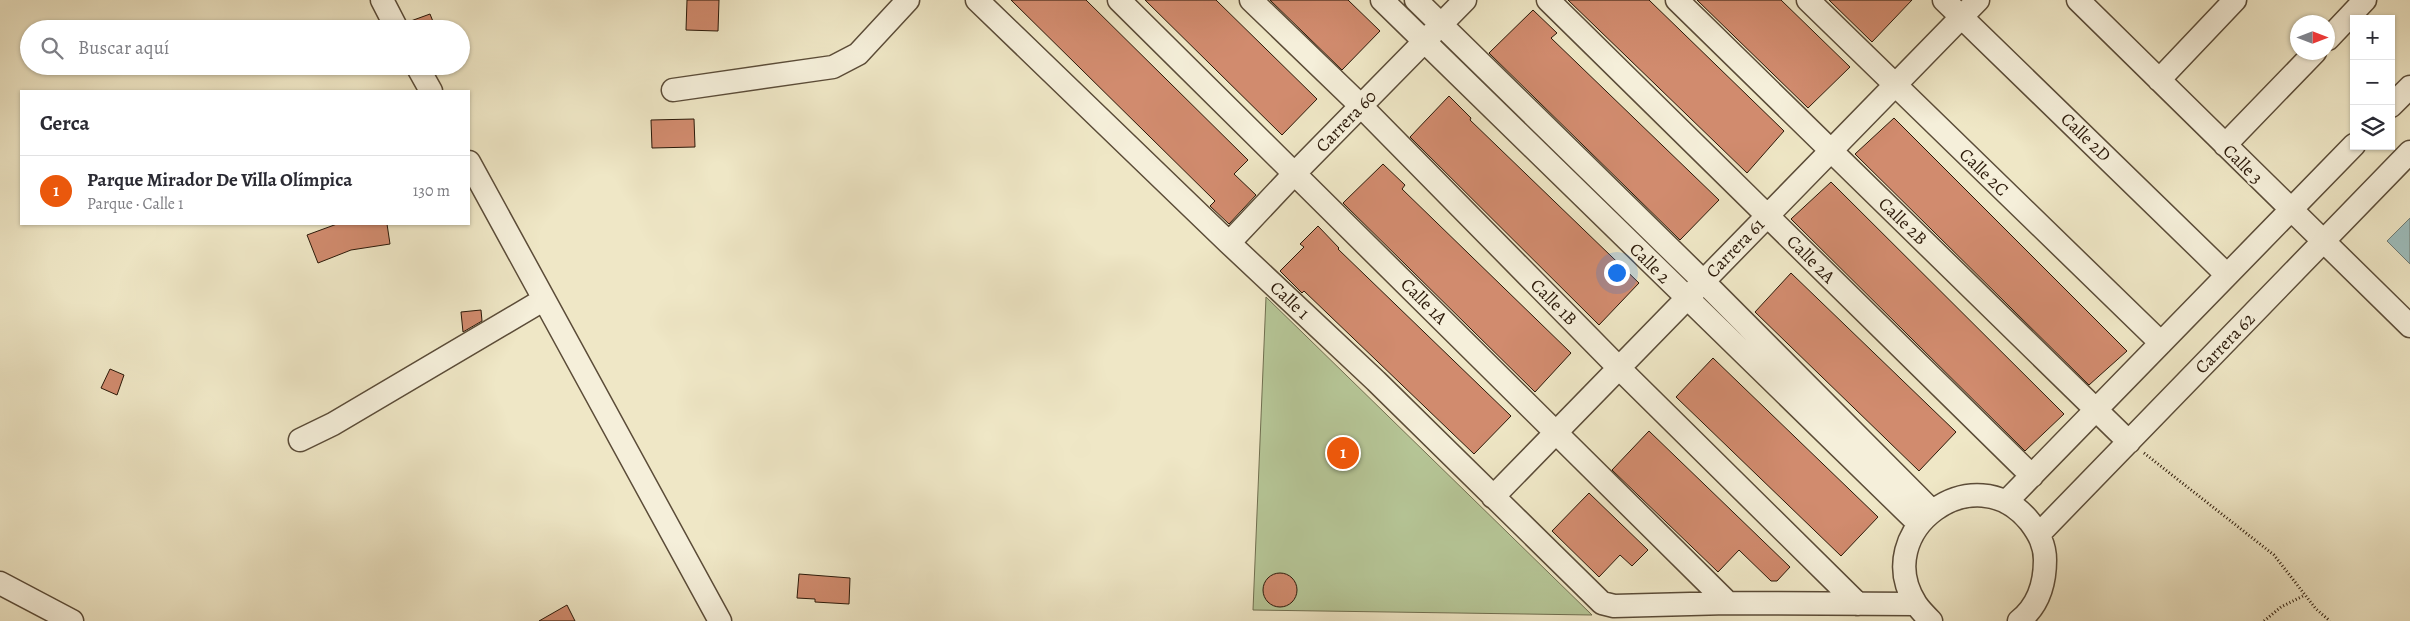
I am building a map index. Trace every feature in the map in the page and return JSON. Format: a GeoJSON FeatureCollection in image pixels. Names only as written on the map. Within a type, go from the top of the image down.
{"type":"FeatureCollection","features":[{"type":"Feature","properties":{"kind":"street"},"geometry":{"type":"LineString","coordinates":[[382,0],[392,20]]}},
{"type":"Feature","properties":{"kind":"street"},"geometry":{"type":"LineString","coordinates":[[673,90],[833,67],[858,54],[908,0]]}},
{"type":"Feature","properties":{"kind":"street","name":"Calle 1"},"geometry":{"type":"LineString","coordinates":[[976,0],[1376,381],[1602,603],[1614,606],[1728,604]]}},
{"type":"Feature","properties":{"kind":"street","name":"Calle 1A"},"geometry":{"type":"LineString","coordinates":[[1119,0],[1728,604]]}},
{"type":"Feature","properties":{"kind":"street","name":"Calle 1B"},"geometry":{"type":"LineString","coordinates":[[1251,0],[1360,106],[1618,367],[1858,604]]}},
{"type":"Feature","properties":{"kind":"street","name":"Calle 2"},"geometry":{"type":"LineString","coordinates":[[1382,0],[1686,298],[1925,517]]}},
{"type":"Feature","properties":{"kind":"street","name":"Calle 2"},"geometry":{"type":"LineString","coordinates":[[1416,0],[1703,281],[1925,517]]}},
{"type":"Feature","properties":{"kind":"street","name":"Carrera 60"},"geometry":{"type":"LineString","coordinates":[[1229,243],[1465,0]]}},
{"type":"Feature","properties":{"kind":"street","name":"Calle 2A"},"geometry":{"type":"LineString","coordinates":[[1548,0],[2032,476]]}},
{"type":"Feature","properties":{"kind":"street","name":"Calle 2B"},"geometry":{"type":"LineString","coordinates":[[1677,0],[2129,442]]}},
{"type":"Feature","properties":{"kind":"street","name":"Calle 2C"},"geometry":{"type":"LineString","coordinates":[[1808,0],[2160,343]]}},
{"type":"Feature","properties":{"kind":"street","name":"Calle 2D"},"geometry":{"type":"LineString","coordinates":[[1944,0],[2227,275]]}},
{"type":"Feature","properties":{"kind":"street","name":"Carrera 61"},"geometry":{"type":"LineString","coordinates":[[1492,497],[1960,16],[1978,0]]}},
{"type":"Feature","properties":{"kind":"street","name":"Calle 3"},"geometry":{"type":"LineString","coordinates":[[2078,0],[2410,326]]}},
{"type":"Feature","properties":{"kind":"street"},"geometry":{"type":"LineString","coordinates":[[2159,80],[2235,0]]}},
{"type":"Feature","properties":{"kind":"street"},"geometry":{"type":"LineString","coordinates":[[2335,32],[2365,0]]}},
{"type":"Feature","properties":{"kind":"street"},"geometry":{"type":"LineString","coordinates":[[2225,145],[2306,60]]}},
{"type":"Feature","properties":{"kind":"street"},"geometry":{"type":"LineString","coordinates":[[423,75],[430,90]]}},
{"type":"Feature","properties":{"kind":"street"},"geometry":{"type":"LineString","coordinates":[[2392,105],[2410,87]]}},
{"type":"Feature","properties":{"kind":"street"},"geometry":{"type":"LineString","coordinates":[[2006,502],[2350,149]]}},
{"type":"Feature","properties":{"kind":"street","name":"Carrera 62"},"geometry":{"type":"LineString","coordinates":[[2039,534],[2410,152]]}},
{"type":"Feature","properties":{"kind":"street"},"geometry":{"type":"LineString","coordinates":[[470,164],[720,621]]}},
{"type":"Feature","properties":{"kind":"street"},"geometry":{"type":"LineString","coordinates":[[300,440],[333,424],[543,300]]}},
{"type":"Feature","properties":{"kind":"street"},"geometry":{"type":"LineString","coordinates":[[1931,621],[1916,604],[1907,585],[1905,564],[1909,543],[1925,517],[1949,500],[1968,496],[1988,496],[2006,502],[2024,515],[2039,534],[2044,554],[2044,578],[2036,601],[2019,621]]}},
{"type":"Feature","properties":{"kind":"street"},"geometry":{"type":"LineString","coordinates":[[0,583],[72,621]]}},
{"type":"Feature","properties":{"kind":"street"},"geometry":{"type":"LineString","coordinates":[[1728,604],[1916,604]]}},
{"type":"Feature","properties":{"kind":"path"},"geometry":{"type":"LineString","coordinates":[[2129,442],[2274,555],[2316,609],[2330,621]]}},
{"type":"Feature","properties":{"kind":"path"},"geometry":{"type":"LineString","coordinates":[[2264,621],[2281,606],[2305,595]]}},
{"type":"Feature","properties":{"kind":"green space"},"geometry":{"type":"Polygon","coordinates":[[[1266,297],[1592,615],[1253,610],[1266,297]]]}},
{"type":"Feature","properties":{"kind":"water"},"geometry":{"type":"Polygon","coordinates":[[[2410,218],[2410,264],[2387,241],[2410,218]]]}},
{"type":"Feature","properties":{"kind":"building"},"geometry":{"type":"Polygon","coordinates":[[[687,0],[719,0],[718,31],[686,30],[687,0]]]}},
{"type":"Feature","properties":{"kind":"building"},"geometry":{"type":"Polygon","coordinates":[[[1011,0],[1086,0],[1248,160],[1234,174],[1256,195],[1229,224],[1210,206],[1215,201],[1011,0]]]}},
{"type":"Feature","properties":{"kind":"building"},"geometry":{"type":"Polygon","coordinates":[[[1145,0],[1216,0],[1317,99],[1282,135],[1145,0]]]}},
{"type":"Feature","properties":{"kind":"building"},"geometry":{"type":"Polygon","coordinates":[[[1270,0],[1348,0],[1380,31],[1342,70],[1270,0]]]}},
{"type":"Feature","properties":{"kind":"building"},"geometry":{"type":"Polygon","coordinates":[[[1568,0],[1649,0],[1784,131],[1747,173],[1568,0]]]}},
{"type":"Feature","properties":{"kind":"building"},"geometry":{"type":"Polygon","coordinates":[[[1697,0],[1781,0],[1850,67],[1808,108],[1697,0]]]}},
{"type":"Feature","properties":{"kind":"building"},"geometry":{"type":"Polygon","coordinates":[[[1829,0],[1912,0],[1872,42],[1829,0]]]}},
{"type":"Feature","properties":{"kind":"building"},"geometry":{"type":"Polygon","coordinates":[[[1533,10],[1557,33],[1551,38],[1719,200],[1680,240],[1489,53],[1533,10]]]}},
{"type":"Feature","properties":{"kind":"building"},"geometry":{"type":"Polygon","coordinates":[[[430,14],[432,20],[414,20],[430,14]]]}},
{"type":"Feature","properties":{"kind":"building"},"geometry":{"type":"Polygon","coordinates":[[[1449,96],[1471,118],[1470,120],[1639,283],[1599,325],[1410,137],[1449,96]]]}},
{"type":"Feature","properties":{"kind":"building"},"geometry":{"type":"Polygon","coordinates":[[[1894,118],[2127,351],[2089,385],[1855,154],[1894,118]]]}},
{"type":"Feature","properties":{"kind":"building"},"geometry":{"type":"Polygon","coordinates":[[[694,119],[695,147],[652,148],[651,120],[694,119]]]}},
{"type":"Feature","properties":{"kind":"building"},"geometry":{"type":"Polygon","coordinates":[[[1383,164],[1405,185],[1402,189],[1571,353],[1535,392],[1343,203],[1383,164]]]}},
{"type":"Feature","properties":{"kind":"building"},"geometry":{"type":"Polygon","coordinates":[[[1831,182],[2064,414],[2025,451],[1791,219],[1831,182]]]}},
{"type":"Feature","properties":{"kind":"building"},"geometry":{"type":"Polygon","coordinates":[[[334,225],[387,225],[390,244],[351,250],[318,263],[307,235],[334,225]]]}},
{"type":"Feature","properties":{"kind":"building"},"geometry":{"type":"Polygon","coordinates":[[[1318,226],[1338,249],[1511,416],[1474,454],[1304,291],[1302,293],[1280,271],[1304,247],[1300,244],[1318,226]]]}},
{"type":"Feature","properties":{"kind":"building"},"geometry":{"type":"Polygon","coordinates":[[[1791,273],[1956,432],[1919,471],[1755,312],[1791,273]]]}},
{"type":"Feature","properties":{"kind":"building"},"geometry":{"type":"Polygon","coordinates":[[[481,310],[482,321],[463,332],[461,312],[481,310]]]}},
{"type":"Feature","properties":{"kind":"building"},"geometry":{"type":"Polygon","coordinates":[[[1713,358],[1878,517],[1841,556],[1676,397],[1713,358]]]}},
{"type":"Feature","properties":{"kind":"building"},"geometry":{"type":"Polygon","coordinates":[[[110,369],[124,375],[117,395],[101,388],[110,369]]]}},
{"type":"Feature","properties":{"kind":"building"},"geometry":{"type":"Polygon","coordinates":[[[1649,431],[1790,567],[1777,581],[1771,581],[1739,550],[1718,572],[1612,470],[1649,431]]]}},
{"type":"Feature","properties":{"kind":"building"},"geometry":{"type":"Polygon","coordinates":[[[1589,493],[1648,550],[1632,566],[1620,555],[1599,577],[1552,531],[1589,493]]]}},
{"type":"Feature","properties":{"kind":"building"},"geometry":{"type":"Polygon","coordinates":[[[1280,573],[1292,578],[1297,590],[1292,602],[1280,607],[1268,602],[1263,590],[1268,578],[1280,573]]]}},
{"type":"Feature","properties":{"kind":"building"},"geometry":{"type":"Polygon","coordinates":[[[799,574],[850,578],[849,604],[815,602],[815,599],[797,598],[799,574]]]}},
{"type":"Feature","properties":{"kind":"building"},"geometry":{"type":"Polygon","coordinates":[[[567,605],[575,621],[539,621],[567,605]]]}},
{"type":"Feature","properties":{"kind":"place","name":"Parque Mirador De Villa Olímpica"},"geometry":{"type":"Point","coordinates":[1343,453]}}]}
